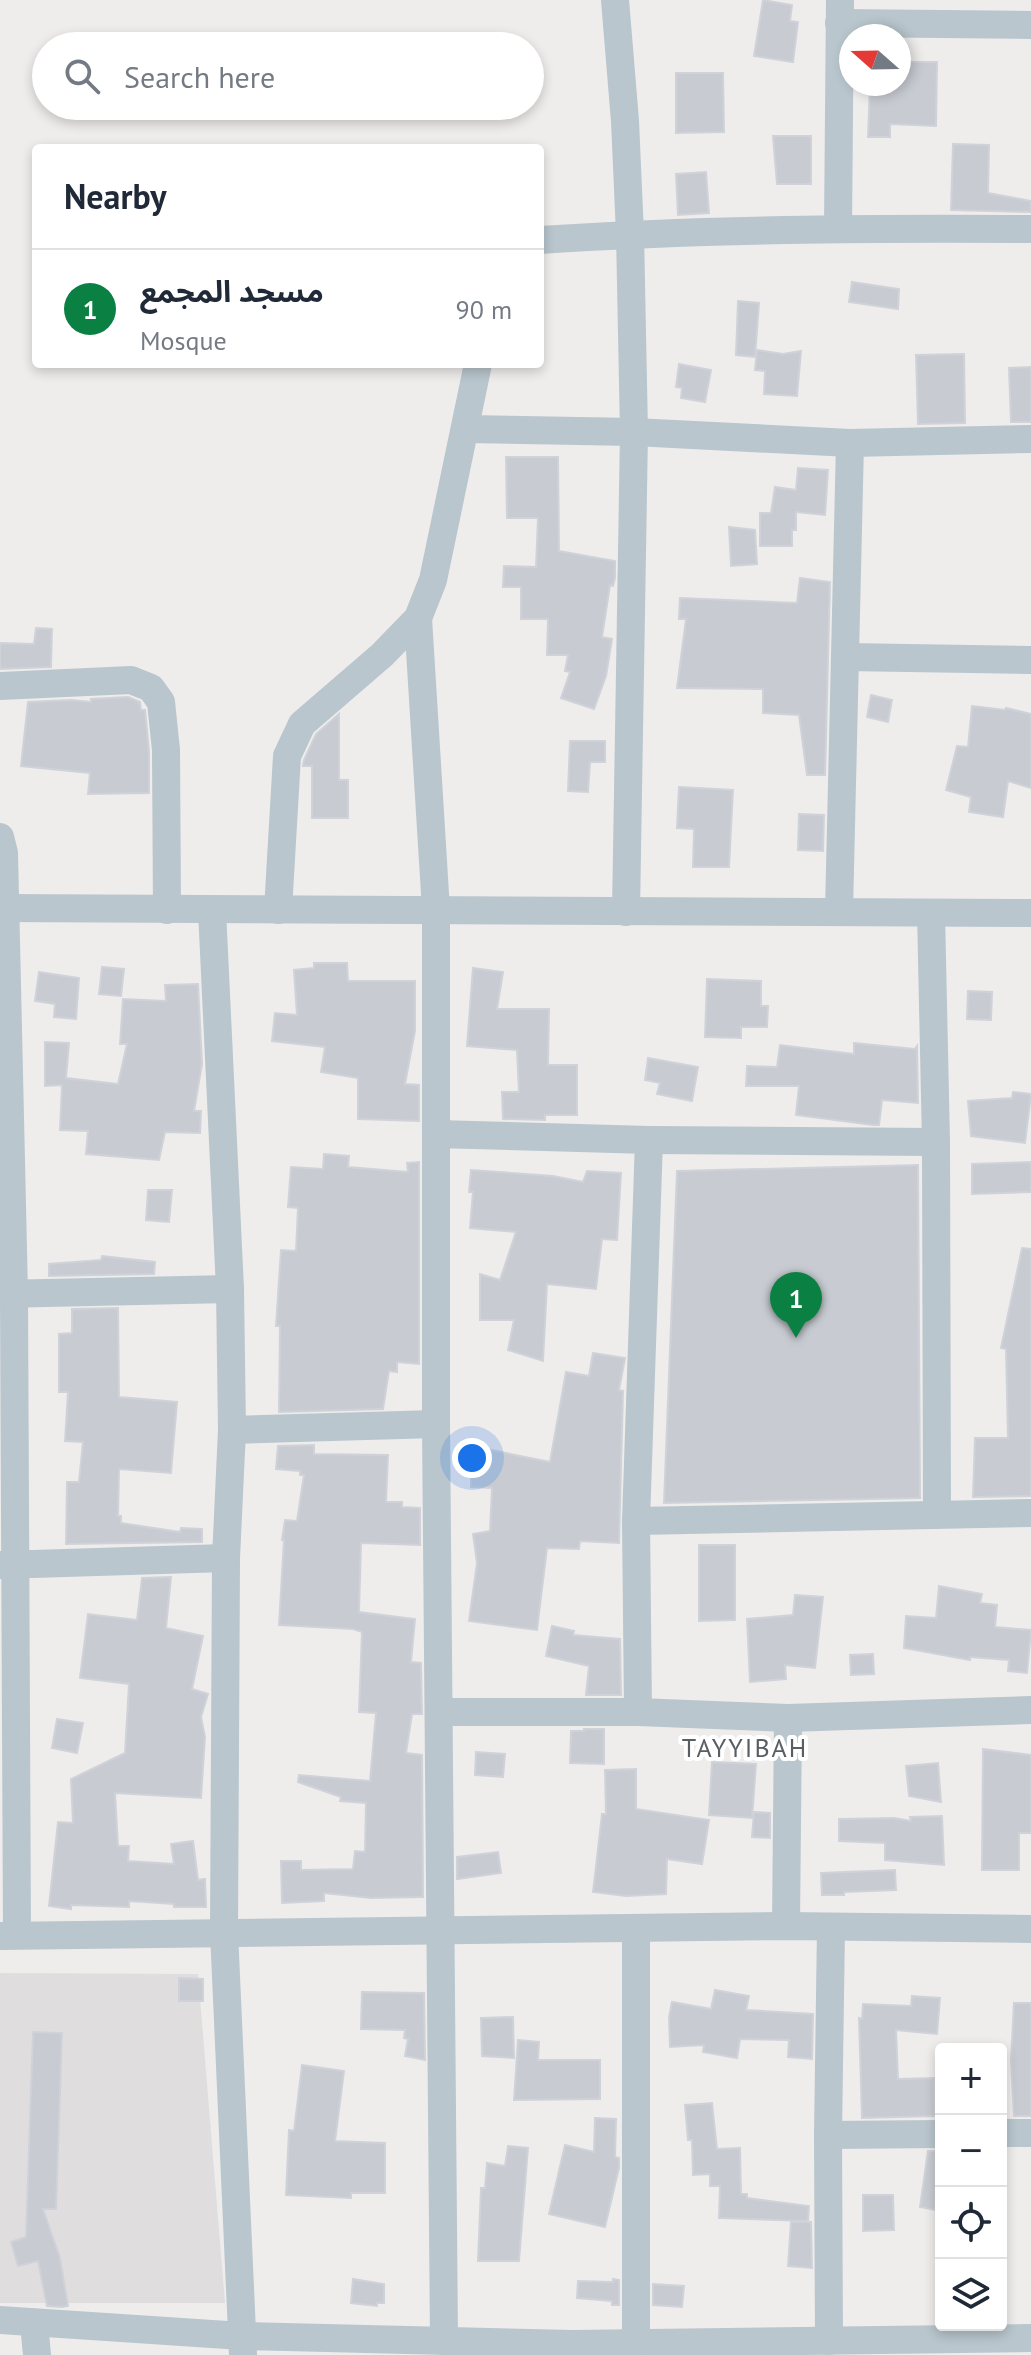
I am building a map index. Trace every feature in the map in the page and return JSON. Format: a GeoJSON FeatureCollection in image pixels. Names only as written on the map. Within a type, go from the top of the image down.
{"type":"FeatureCollection","features":[{"type":"Feature","properties":{"kind":"street"},"geometry":{"type":"LineString","coordinates":[[615,0],[630,234],[634,432],[626,912]]}},
{"type":"Feature","properties":{"kind":"street"},"geometry":{"type":"LineString","coordinates":[[838,228],[840,12],[1031,25]]}},
{"type":"Feature","properties":{"kind":"street"},"geometry":{"type":"LineString","coordinates":[[544,240],[838,228],[1031,229]]}},
{"type":"Feature","properties":{"kind":"street"},"geometry":{"type":"LineString","coordinates":[[278,910],[287,756],[302,724],[382,655],[418,618],[433,580],[477,368]]}},
{"type":"Feature","properties":{"kind":"street"},"geometry":{"type":"LineString","coordinates":[[466,429],[634,432],[850,443],[1031,439]]}},
{"type":"Feature","properties":{"kind":"street"},"geometry":{"type":"LineString","coordinates":[[839,911],[850,443]]}},
{"type":"Feature","properties":{"kind":"street"},"geometry":{"type":"LineString","coordinates":[[418,618],[436,910],[436,1424],[441,1712],[444,2341]]}},
{"type":"Feature","properties":{"kind":"street"},"geometry":{"type":"LineString","coordinates":[[845,657],[1031,660]]}},
{"type":"Feature","properties":{"kind":"street"},"geometry":{"type":"LineString","coordinates":[[0,686],[131,680],[151,688],[161,702],[166,750],[167,910]]}},
{"type":"Feature","properties":{"kind":"street"},"geometry":{"type":"LineString","coordinates":[[0,837],[4,853],[8,1936],[786,1926],[1031,1929]]}},
{"type":"Feature","properties":{"kind":"street"},"geometry":{"type":"LineString","coordinates":[[2,908],[1031,913]]}},
{"type":"Feature","properties":{"kind":"street"},"geometry":{"type":"LineString","coordinates":[[212,910],[230,1289],[232,1430],[226,1558],[224,1932],[242,2346]]}},
{"type":"Feature","properties":{"kind":"street"},"geometry":{"type":"LineString","coordinates":[[931,913],[936,1142],[937,1514]]}},
{"type":"Feature","properties":{"kind":"street"},"geometry":{"type":"LineString","coordinates":[[436,1134],[649,1140],[936,1142]]}},
{"type":"Feature","properties":{"kind":"street"},"geometry":{"type":"LineString","coordinates":[[638,1712],[636,1521],[649,1140]]}},
{"type":"Feature","properties":{"kind":"street"},"geometry":{"type":"LineString","coordinates":[[7,1294],[230,1289]]}},
{"type":"Feature","properties":{"kind":"street"},"geometry":{"type":"LineString","coordinates":[[232,1430],[436,1424]]}},
{"type":"Feature","properties":{"kind":"street"},"geometry":{"type":"LineString","coordinates":[[636,1521],[1031,1513]]}},
{"type":"Feature","properties":{"kind":"street"},"geometry":{"type":"LineString","coordinates":[[8,1565],[226,1558]]}},
{"type":"Feature","properties":{"kind":"street"},"geometry":{"type":"LineString","coordinates":[[441,1712],[638,1712],[788,1718],[1031,1710]]}},
{"type":"Feature","properties":{"kind":"street"},"geometry":{"type":"LineString","coordinates":[[786,1926],[788,1718]]}},
{"type":"Feature","properties":{"kind":"street"},"geometry":{"type":"LineString","coordinates":[[829,2341],[831,1927]]}},
{"type":"Feature","properties":{"kind":"street"},"geometry":{"type":"LineString","coordinates":[[636,1928],[636,2344]]}},
{"type":"Feature","properties":{"kind":"street"},"geometry":{"type":"LineString","coordinates":[[1007,2133],[1031,2133]]}},
{"type":"Feature","properties":{"kind":"street"},"geometry":{"type":"LineString","coordinates":[[828,2135],[935,2134]]}},
{"type":"Feature","properties":{"kind":"street"},"geometry":{"type":"LineString","coordinates":[[0,2320],[242,2346],[405,2348],[444,2341],[573,2350],[636,2344],[765,2349],[829,2341],[967,2347],[1031,2338]]}},
{"type":"Feature","properties":{"kind":"street"},"geometry":{"type":"LineString","coordinates":[[34,2323],[37,2355]]}},
{"type":"Feature","properties":{"kind":"shaded area"},"geometry":{"type":"Polygon","coordinates":[[[0,1973],[198,1974],[225,2303],[0,2303],[0,1973]]]}},
{"type":"Feature","properties":{"kind":"building"},"geometry":{"type":"Polygon","coordinates":[[[763,0],[792,5],[790,21],[798,22],[793,62],[754,56],[763,0]]]}},
{"type":"Feature","properties":{"kind":"building"},"geometry":{"type":"Polygon","coordinates":[[[911,62],[937,62],[936,126],[890,124],[890,137],[868,137],[870,96],[911,96],[911,62]]]}},
{"type":"Feature","properties":{"kind":"building"},"geometry":{"type":"Polygon","coordinates":[[[676,73],[723,73],[724,132],[676,133],[676,73]]]}},
{"type":"Feature","properties":{"kind":"building"},"geometry":{"type":"Polygon","coordinates":[[[773,136],[811,136],[811,184],[777,184],[773,136]]]}},
{"type":"Feature","properties":{"kind":"building"},"geometry":{"type":"Polygon","coordinates":[[[953,144],[989,145],[988,193],[1031,201],[1031,212],[951,210],[953,144]]]}},
{"type":"Feature","properties":{"kind":"building"},"geometry":{"type":"Polygon","coordinates":[[[706,172],[709,213],[678,215],[676,174],[706,172]]]}},
{"type":"Feature","properties":{"kind":"building"},"geometry":{"type":"Polygon","coordinates":[[[852,282],[899,289],[898,309],[849,302],[852,282]]]}},
{"type":"Feature","properties":{"kind":"building"},"geometry":{"type":"Polygon","coordinates":[[[738,301],[759,303],[755,357],[736,355],[738,301]]]}},
{"type":"Feature","properties":{"kind":"building"},"geometry":{"type":"Polygon","coordinates":[[[757,350],[783,354],[801,351],[797,396],[764,394],[765,371],[755,370],[757,350]]]}},
{"type":"Feature","properties":{"kind":"building"},"geometry":{"type":"Polygon","coordinates":[[[964,354],[965,423],[918,424],[916,355],[964,354]]]}},
{"type":"Feature","properties":{"kind":"building"},"geometry":{"type":"Polygon","coordinates":[[[679,364],[711,370],[705,402],[681,398],[682,388],[676,387],[679,364]]]}},
{"type":"Feature","properties":{"kind":"building"},"geometry":{"type":"Polygon","coordinates":[[[1031,367],[1031,422],[1011,422],[1009,368],[1031,367]]]}},
{"type":"Feature","properties":{"kind":"building"},"geometry":{"type":"Polygon","coordinates":[[[506,457],[558,457],[559,551],[615,561],[615,578],[613,586],[610,585],[602,637],[612,639],[606,676],[594,709],[561,698],[570,672],[565,671],[568,655],[547,655],[548,619],[521,619],[521,587],[503,587],[504,566],[536,567],[538,518],[507,518],[506,457]]]}},
{"type":"Feature","properties":{"kind":"building"},"geometry":{"type":"Polygon","coordinates":[[[798,468],[828,470],[825,515],[796,512],[792,546],[760,546],[760,513],[771,513],[775,487],[796,490],[798,468]]]}},
{"type":"Feature","properties":{"kind":"building"},"geometry":{"type":"Polygon","coordinates":[[[729,527],[755,530],[757,564],[731,566],[729,527]]]}},
{"type":"Feature","properties":{"kind":"building"},"geometry":{"type":"Polygon","coordinates":[[[800,578],[830,582],[825,775],[807,775],[799,715],[763,713],[763,689],[677,688],[686,619],[679,619],[680,598],[797,603],[800,578]]]}},
{"type":"Feature","properties":{"kind":"building"},"geometry":{"type":"Polygon","coordinates":[[[36,628],[52,629],[51,667],[0,669],[0,643],[34,644],[36,628]]]}},
{"type":"Feature","properties":{"kind":"building"},"geometry":{"type":"Polygon","coordinates":[[[871,695],[892,700],[888,722],[867,717],[871,695]]]}},
{"type":"Feature","properties":{"kind":"building"},"geometry":{"type":"Polygon","coordinates":[[[128,697],[140,702],[141,710],[145,710],[149,793],[88,794],[90,773],[21,766],[28,702],[91,702],[91,699],[128,697]]]}},
{"type":"Feature","properties":{"kind":"building"},"geometry":{"type":"Polygon","coordinates":[[[972,706],[1006,708],[1031,714],[1031,788],[1008,781],[1003,817],[969,812],[971,797],[946,790],[957,746],[968,747],[972,706]]]}},
{"type":"Feature","properties":{"kind":"building"},"geometry":{"type":"Polygon","coordinates":[[[339,714],[339,780],[348,780],[348,818],[312,818],[312,766],[303,766],[304,760],[316,734],[339,714]]]}},
{"type":"Feature","properties":{"kind":"building"},"geometry":{"type":"Polygon","coordinates":[[[570,741],[605,741],[605,762],[590,762],[588,792],[568,791],[570,741]]]}},
{"type":"Feature","properties":{"kind":"building"},"geometry":{"type":"Polygon","coordinates":[[[679,787],[733,790],[729,867],[693,867],[694,829],[677,828],[679,787]]]}},
{"type":"Feature","properties":{"kind":"building"},"geometry":{"type":"Polygon","coordinates":[[[799,814],[824,815],[823,851],[798,850],[799,814]]]}},
{"type":"Feature","properties":{"kind":"building"},"geometry":{"type":"Polygon","coordinates":[[[314,963],[347,963],[348,981],[415,981],[415,1031],[405,1084],[419,1085],[419,1121],[358,1119],[358,1078],[321,1072],[325,1047],[272,1041],[275,1013],[297,1015],[294,970],[314,968],[314,963]]]}},
{"type":"Feature","properties":{"kind":"building"},"geometry":{"type":"Polygon","coordinates":[[[102,967],[124,969],[121,996],[99,994],[102,967]]]}},
{"type":"Feature","properties":{"kind":"building"},"geometry":{"type":"Polygon","coordinates":[[[473,968],[503,972],[497,1009],[549,1009],[548,1065],[577,1065],[577,1115],[545,1115],[545,1120],[503,1119],[502,1092],[519,1092],[517,1050],[467,1046],[473,968]]]}},
{"type":"Feature","properties":{"kind":"building"},"geometry":{"type":"Polygon","coordinates":[[[39,972],[79,978],[76,1019],[54,1017],[55,1004],[35,1001],[39,972]]]}},
{"type":"Feature","properties":{"kind":"building"},"geometry":{"type":"Polygon","coordinates":[[[707,979],[761,981],[761,1006],[768,1006],[767,1027],[741,1027],[741,1038],[705,1037],[707,979]]]}},
{"type":"Feature","properties":{"kind":"building"},"geometry":{"type":"Polygon","coordinates":[[[198,984],[202,1064],[194,1111],[201,1111],[200,1133],[165,1132],[159,1160],[86,1154],[88,1131],[60,1130],[62,1085],[45,1086],[45,1042],[69,1043],[66,1078],[118,1084],[127,1044],[120,1044],[123,999],[166,1001],[165,985],[198,984]]]}},
{"type":"Feature","properties":{"kind":"building"},"geometry":{"type":"Polygon","coordinates":[[[968,991],[992,992],[991,1020],[967,1019],[968,991]]]}},
{"type":"Feature","properties":{"kind":"building"},"geometry":{"type":"Polygon","coordinates":[[[854,1043],[915,1049],[917,1046],[918,1103],[882,1100],[879,1125],[873,1125],[796,1115],[799,1086],[746,1086],[747,1066],[777,1067],[780,1045],[854,1054],[854,1043]]]}},
{"type":"Feature","properties":{"kind":"building"},"geometry":{"type":"Polygon","coordinates":[[[648,1058],[698,1067],[692,1101],[657,1094],[660,1083],[645,1080],[648,1058]]]}},
{"type":"Feature","properties":{"kind":"building"},"geometry":{"type":"Polygon","coordinates":[[[1013,1092],[1031,1094],[1025,1143],[971,1136],[968,1101],[1012,1098],[1013,1092]]]}},
{"type":"Feature","properties":{"kind":"building"},"geometry":{"type":"Polygon","coordinates":[[[324,1154],[349,1156],[348,1167],[408,1172],[407,1163],[419,1162],[419,1364],[397,1362],[397,1372],[389,1371],[383,1409],[279,1412],[280,1326],[276,1326],[281,1250],[296,1251],[298,1208],[288,1207],[291,1167],[323,1169],[324,1154]]]}},
{"type":"Feature","properties":{"kind":"building"},"geometry":{"type":"Polygon","coordinates":[[[1031,1162],[1031,1192],[972,1194],[972,1164],[1031,1162]]]}},
{"type":"Feature","properties":{"kind":"building"},"geometry":{"type":"Polygon","coordinates":[[[918,1165],[920,1498],[664,1503],[677,1171],[918,1165]]]}},
{"type":"Feature","properties":{"kind":"building"},"geometry":{"type":"Polygon","coordinates":[[[471,1170],[553,1176],[583,1182],[587,1171],[621,1173],[617,1240],[602,1239],[596,1289],[547,1284],[543,1361],[508,1350],[514,1320],[480,1320],[480,1274],[500,1280],[516,1232],[470,1228],[471,1170]]]}},
{"type":"Feature","properties":{"kind":"building"},"geometry":{"type":"Polygon","coordinates":[[[148,1190],[172,1190],[169,1222],[146,1220],[148,1190]]]}},
{"type":"Feature","properties":{"kind":"building"},"geometry":{"type":"Polygon","coordinates":[[[1022,1248],[1031,1249],[1031,1496],[973,1497],[975,1438],[1008,1438],[1006,1349],[1001,1348],[1022,1248]]]}},
{"type":"Feature","properties":{"kind":"building"},"geometry":{"type":"Polygon","coordinates":[[[102,1256],[155,1262],[154,1274],[49,1276],[49,1264],[101,1260],[102,1256]]]}},
{"type":"Feature","properties":{"kind":"building"},"geometry":{"type":"Polygon","coordinates":[[[118,1308],[119,1397],[177,1402],[171,1473],[119,1469],[118,1516],[121,1516],[121,1523],[180,1532],[181,1528],[202,1529],[202,1542],[66,1544],[67,1482],[79,1482],[83,1442],[65,1441],[68,1392],[59,1392],[59,1334],[72,1333],[72,1309],[118,1308]]]}},
{"type":"Feature","properties":{"kind":"building"},"geometry":{"type":"Polygon","coordinates":[[[593,1353],[625,1358],[619,1390],[623,1391],[619,1543],[580,1541],[579,1549],[547,1548],[537,1630],[469,1621],[477,1563],[473,1534],[490,1531],[492,1488],[471,1487],[471,1453],[481,1452],[481,1448],[550,1462],[566,1372],[589,1376],[593,1353]]]}},
{"type":"Feature","properties":{"kind":"building"},"geometry":{"type":"Polygon","coordinates":[[[314,1445],[314,1454],[388,1455],[386,1502],[402,1502],[402,1507],[420,1508],[420,1545],[361,1543],[359,1612],[415,1619],[411,1662],[421,1663],[422,1714],[412,1714],[406,1753],[422,1755],[423,1897],[371,1898],[324,1893],[324,1901],[282,1903],[281,1861],[301,1861],[301,1870],[353,1869],[355,1851],[365,1852],[366,1803],[340,1801],[341,1797],[298,1782],[299,1775],[370,1781],[376,1713],[359,1712],[362,1632],[279,1625],[285,1520],[297,1521],[304,1475],[300,1475],[300,1471],[276,1469],[278,1446],[314,1445]]]}},
{"type":"Feature","properties":{"kind":"building"},"geometry":{"type":"Polygon","coordinates":[[[699,1545],[735,1545],[735,1620],[699,1621],[699,1545]]]}},
{"type":"Feature","properties":{"kind":"building"},"geometry":{"type":"Polygon","coordinates":[[[171,1577],[166,1628],[203,1636],[192,1689],[208,1694],[201,1717],[205,1737],[201,1798],[115,1793],[118,1846],[129,1846],[128,1861],[174,1864],[171,1844],[193,1841],[198,1880],[205,1879],[206,1907],[174,1907],[174,1904],[129,1901],[129,1907],[71,1905],[71,1909],[49,1906],[58,1822],[73,1823],[71,1779],[125,1753],[129,1684],[80,1678],[88,1614],[137,1620],[142,1578],[171,1577]]]}},
{"type":"Feature","properties":{"kind":"building"},"geometry":{"type":"Polygon","coordinates":[[[939,1586],[982,1594],[980,1603],[997,1605],[995,1627],[1031,1630],[1027,1673],[1008,1671],[1009,1660],[970,1657],[970,1660],[904,1648],[906,1616],[936,1618],[939,1586]]]}},
{"type":"Feature","properties":{"kind":"building"},"geometry":{"type":"Polygon","coordinates":[[[795,1595],[823,1597],[815,1668],[785,1665],[786,1679],[750,1682],[747,1619],[793,1615],[795,1595]]]}},
{"type":"Feature","properties":{"kind":"building"},"geometry":{"type":"Polygon","coordinates":[[[552,1626],[574,1631],[573,1635],[620,1639],[621,1695],[586,1695],[589,1666],[546,1656],[552,1626]]]}},
{"type":"Feature","properties":{"kind":"building"},"geometry":{"type":"Polygon","coordinates":[[[873,1654],[874,1674],[851,1675],[850,1655],[873,1654]]]}},
{"type":"Feature","properties":{"kind":"building"},"geometry":{"type":"Polygon","coordinates":[[[57,1719],[83,1723],[77,1753],[52,1748],[57,1719]]]}},
{"type":"Feature","properties":{"kind":"building"},"geometry":{"type":"Polygon","coordinates":[[[604,1729],[604,1764],[570,1763],[571,1731],[604,1729]]]}},
{"type":"Feature","properties":{"kind":"building"},"geometry":{"type":"Polygon","coordinates":[[[983,1749],[1031,1755],[1031,1833],[1019,1833],[1019,1870],[982,1870],[983,1749]]]}},
{"type":"Feature","properties":{"kind":"building"},"geometry":{"type":"Polygon","coordinates":[[[476,1752],[505,1754],[503,1777],[475,1775],[476,1752]]]}},
{"type":"Feature","properties":{"kind":"building"},"geometry":{"type":"Polygon","coordinates":[[[712,1762],[756,1764],[752,1818],[709,1815],[712,1762]]]}},
{"type":"Feature","properties":{"kind":"building"},"geometry":{"type":"Polygon","coordinates":[[[938,1763],[941,1802],[909,1796],[906,1766],[938,1763]]]}},
{"type":"Feature","properties":{"kind":"building"},"geometry":{"type":"Polygon","coordinates":[[[636,1769],[636,1809],[709,1820],[702,1864],[667,1859],[666,1894],[626,1896],[593,1892],[602,1814],[606,1814],[605,1770],[636,1769]]]}},
{"type":"Feature","properties":{"kind":"building"},"geometry":{"type":"Polygon","coordinates":[[[754,1812],[770,1813],[770,1838],[752,1837],[754,1812]]]}},
{"type":"Feature","properties":{"kind":"building"},"geometry":{"type":"Polygon","coordinates":[[[942,1816],[944,1865],[885,1860],[885,1843],[839,1841],[839,1819],[894,1818],[911,1821],[910,1817],[942,1816]]]}},
{"type":"Feature","properties":{"kind":"building"},"geometry":{"type":"Polygon","coordinates":[[[498,1852],[501,1873],[457,1879],[457,1857],[498,1852]]]}},
{"type":"Feature","properties":{"kind":"building"},"geometry":{"type":"Polygon","coordinates":[[[895,1870],[896,1890],[822,1895],[821,1873],[895,1870]]]}},
{"type":"Feature","properties":{"kind":"building"},"geometry":{"type":"Polygon","coordinates":[[[179,1978],[203,1979],[203,2001],[179,2001],[179,1978]]]}},
{"type":"Feature","properties":{"kind":"building"},"geometry":{"type":"Polygon","coordinates":[[[715,1990],[749,1996],[746,2010],[813,2014],[812,2059],[788,2057],[789,2040],[740,2039],[737,2058],[703,2052],[704,2045],[670,2047],[672,2002],[711,2009],[715,1990]]]}},
{"type":"Feature","properties":{"kind":"building"},"geometry":{"type":"Polygon","coordinates":[[[362,1992],[424,1993],[425,2060],[405,2056],[408,2039],[404,2038],[405,2030],[361,2029],[362,1992]]]}},
{"type":"Feature","properties":{"kind":"building"},"geometry":{"type":"Polygon","coordinates":[[[912,1996],[940,1998],[937,2034],[896,2030],[898,2079],[934,2078],[935,2116],[862,2118],[859,2018],[862,2019],[863,2004],[911,2006],[912,1996]]]}},
{"type":"Feature","properties":{"kind":"building"},"geometry":{"type":"Polygon","coordinates":[[[1014,2003],[1031,2003],[1031,2116],[1014,2116],[1011,2060],[1014,2003]]]}},
{"type":"Feature","properties":{"kind":"building"},"geometry":{"type":"Polygon","coordinates":[[[513,2017],[514,2058],[482,2056],[481,2018],[513,2017]]]}},
{"type":"Feature","properties":{"kind":"building"},"geometry":{"type":"Polygon","coordinates":[[[33,2032],[62,2033],[56,2209],[43,2209],[60,2258],[68,2306],[62,2307],[47,2306],[38,2261],[18,2266],[11,2242],[26,2237],[33,2032]]]}},
{"type":"Feature","properties":{"kind":"building"},"geometry":{"type":"Polygon","coordinates":[[[518,2040],[539,2042],[538,2060],[600,2060],[600,2099],[514,2100],[518,2040]]]}},
{"type":"Feature","properties":{"kind":"building"},"geometry":{"type":"Polygon","coordinates":[[[302,2065],[344,2071],[335,2141],[385,2143],[385,2193],[351,2193],[351,2198],[286,2195],[289,2130],[294,2131],[302,2065]]]}},
{"type":"Feature","properties":{"kind":"building"},"geometry":{"type":"Polygon","coordinates":[[[712,2103],[717,2149],[740,2148],[741,2194],[747,2194],[747,2198],[809,2206],[808,2221],[719,2218],[720,2186],[710,2186],[710,2174],[693,2175],[692,2140],[688,2140],[685,2105],[712,2103]]]}},
{"type":"Feature","properties":{"kind":"building"},"geometry":{"type":"Polygon","coordinates":[[[595,2118],[616,2119],[615,2157],[619,2158],[619,2168],[605,2227],[549,2214],[565,2145],[594,2152],[595,2118]]]}},
{"type":"Feature","properties":{"kind":"building"},"geometry":{"type":"Polygon","coordinates":[[[508,2146],[528,2148],[519,2261],[478,2261],[481,2188],[485,2188],[487,2163],[505,2166],[508,2146]]]}},
{"type":"Feature","properties":{"kind":"building"},"geometry":{"type":"Polygon","coordinates":[[[928,2151],[935,2151],[935,2210],[920,2207],[928,2151]]]}},
{"type":"Feature","properties":{"kind":"building"},"geometry":{"type":"Polygon","coordinates":[[[863,2195],[893,2195],[894,2230],[863,2231],[863,2195]]]}},
{"type":"Feature","properties":{"kind":"building"},"geometry":{"type":"Polygon","coordinates":[[[791,2222],[811,2222],[812,2268],[788,2266],[791,2222]]]}},
{"type":"Feature","properties":{"kind":"building"},"geometry":{"type":"Polygon","coordinates":[[[353,2279],[384,2284],[384,2303],[377,2303],[377,2306],[351,2303],[353,2279]]]}},
{"type":"Feature","properties":{"kind":"building"},"geometry":{"type":"Polygon","coordinates":[[[613,2279],[619,2280],[619,2305],[612,2305],[612,2301],[577,2298],[578,2281],[613,2282],[613,2279]]]}},
{"type":"Feature","properties":{"kind":"building"},"geometry":{"type":"Polygon","coordinates":[[[653,2284],[684,2286],[682,2307],[653,2305],[653,2284]]]}},
{"type":"Feature","properties":{"kind":"place","name":"مسجد المجمع"},"geometry":{"type":"Point","coordinates":[796,1338]}},
{"type":"Feature","properties":{"kind":"district","name":"TAYYIBAH"},"geometry":{"type":"Point","coordinates":[745,1747]}}]}
